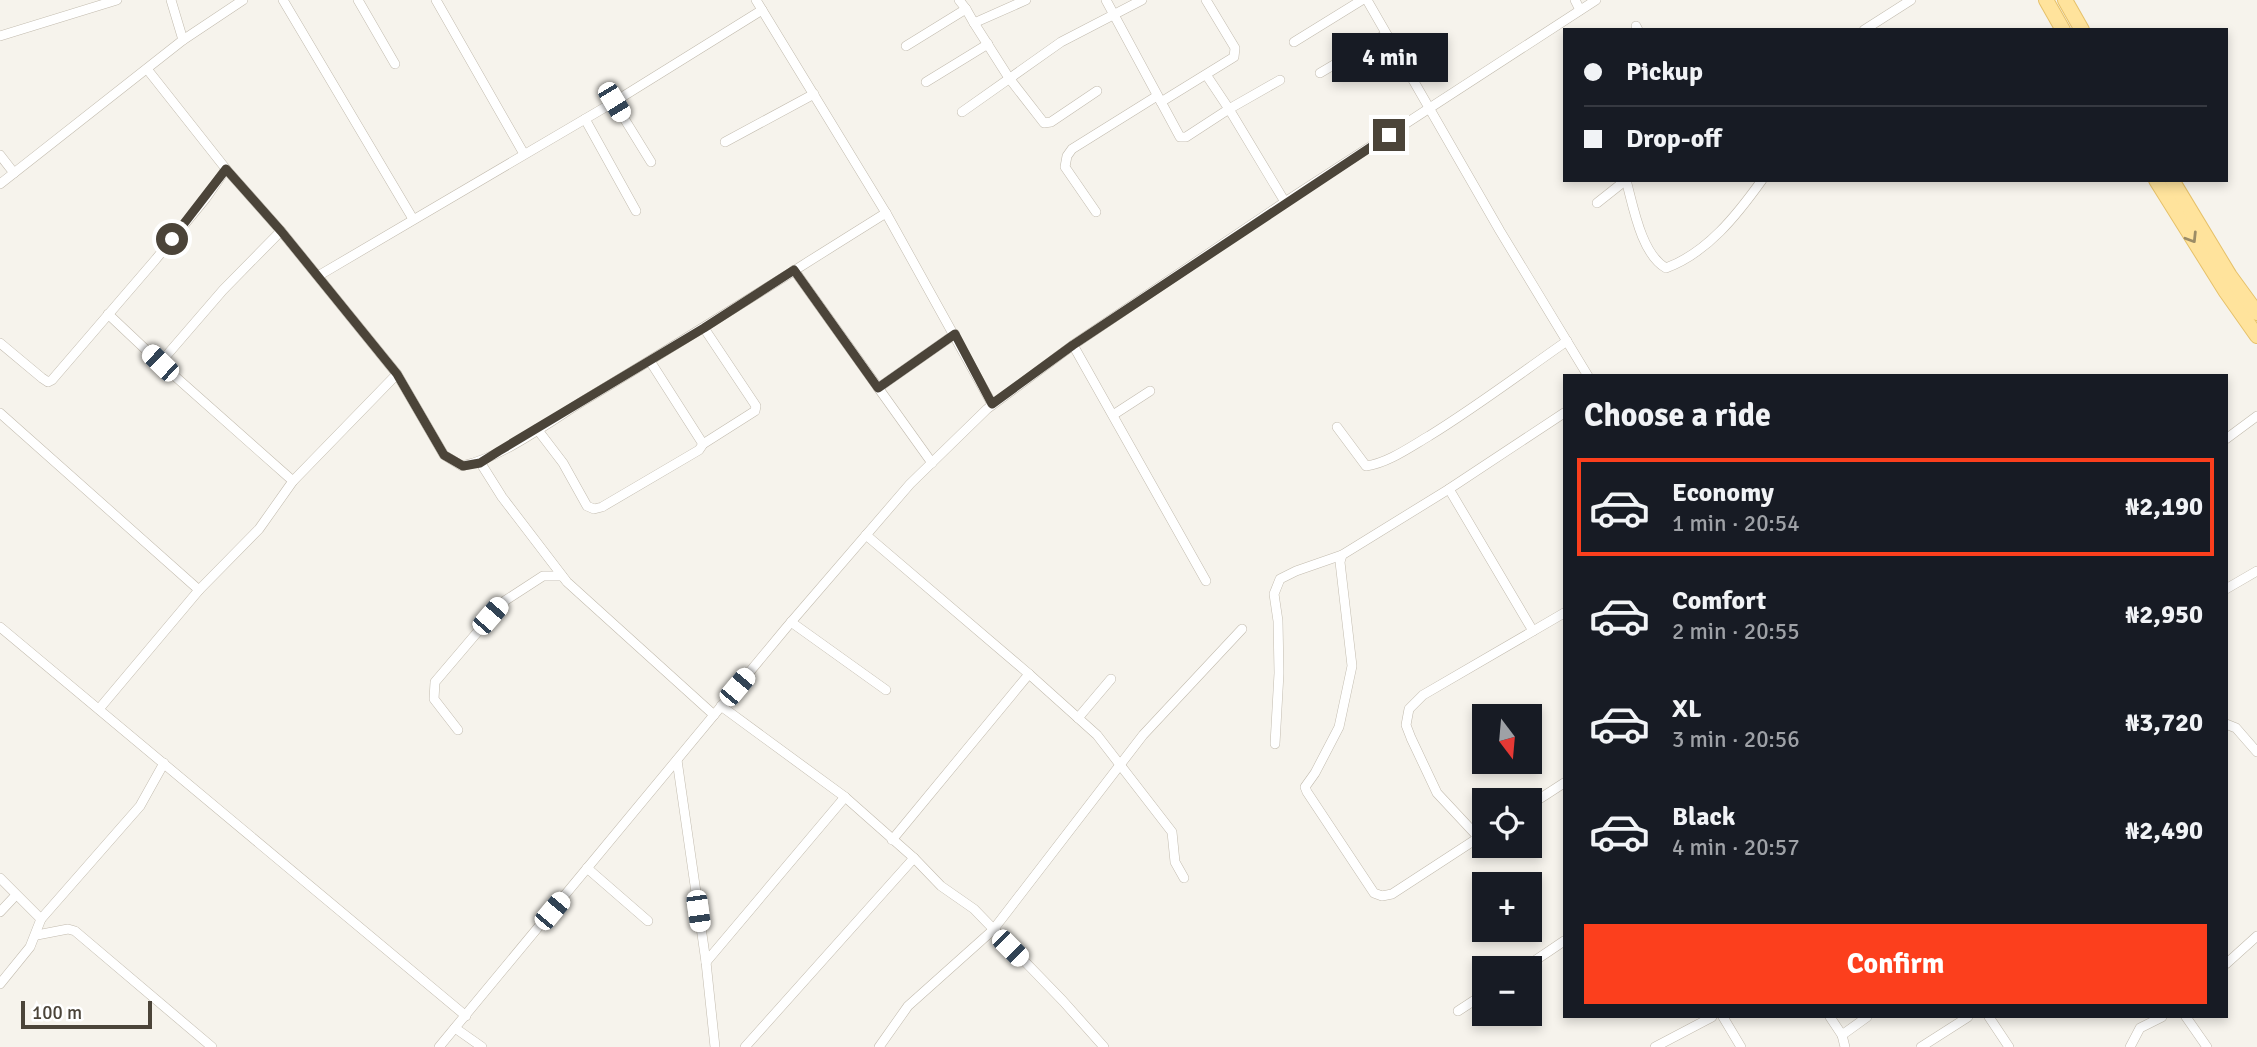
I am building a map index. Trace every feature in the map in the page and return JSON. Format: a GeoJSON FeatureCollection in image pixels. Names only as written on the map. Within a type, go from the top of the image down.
{"type":"FeatureCollection","features":[{"type":"Feature","properties":{"kind":"main road"},"geometry":{"type":"LineString","coordinates":[[2046,0],[2062,28]]}},
{"type":"Feature","properties":{"kind":"main road"},"geometry":{"type":"LineString","coordinates":[[2065,0],[2081,28]]}},
{"type":"Feature","properties":{"kind":"main road"},"geometry":{"type":"LineString","coordinates":[[2157,182],[2226,292],[2257,335]]}},
{"type":"Feature","properties":{"kind":"main road"},"geometry":{"type":"LineString","coordinates":[[2173,182],[2230,276],[2257,313]]}},
{"type":"Feature","properties":{"kind":"street"},"geometry":{"type":"LineString","coordinates":[[0,36],[117,0]]}},
{"type":"Feature","properties":{"kind":"street"},"geometry":{"type":"LineString","coordinates":[[171,0],[183,40]]}},
{"type":"Feature","properties":{"kind":"street"},"geometry":{"type":"LineString","coordinates":[[0,184],[183,40],[243,0]]}},
{"type":"Feature","properties":{"kind":"street"},"geometry":{"type":"LineString","coordinates":[[283,0],[413,219]]}},
{"type":"Feature","properties":{"kind":"street"},"geometry":{"type":"LineString","coordinates":[[358,0],[396,64]]}},
{"type":"Feature","properties":{"kind":"street"},"geometry":{"type":"LineString","coordinates":[[436,0],[524,154]]}},
{"type":"Feature","properties":{"kind":"street"},"geometry":{"type":"LineString","coordinates":[[756,0],[886,213],[992,404]]}},
{"type":"Feature","properties":{"kind":"street"},"geometry":{"type":"LineString","coordinates":[[959,0],[1009,78],[1044,123],[1051,122],[1097,92]]}},
{"type":"Feature","properties":{"kind":"street"},"geometry":{"type":"LineString","coordinates":[[974,23],[1026,0]]}},
{"type":"Feature","properties":{"kind":"street"},"geometry":{"type":"LineString","coordinates":[[1106,0],[1180,137],[1183,138],[1280,80]]}},
{"type":"Feature","properties":{"kind":"street"},"geometry":{"type":"LineString","coordinates":[[962,112],[1061,42],[1142,0]]}},
{"type":"Feature","properties":{"kind":"street"},"geometry":{"type":"LineString","coordinates":[[1096,212],[1065,167],[1067,156],[1072,149],[1159,99],[1207,76],[1234,57],[1236,52],[1206,0]]}},
{"type":"Feature","properties":{"kind":"street"},"geometry":{"type":"LineString","coordinates":[[1294,42],[1365,0],[1587,374]]}},
{"type":"Feature","properties":{"kind":"street"},"geometry":{"type":"LineString","coordinates":[[1575,0],[1580,10]]}},
{"type":"Feature","properties":{"kind":"street"},"geometry":{"type":"LineString","coordinates":[[439,1047],[791,622],[910,484],[992,404],[1073,345],[1286,202],[1596,0]]}},
{"type":"Feature","properties":{"kind":"street"},"geometry":{"type":"LineString","coordinates":[[1867,28],[1911,0]]}},
{"type":"Feature","properties":{"kind":"street"},"geometry":{"type":"LineString","coordinates":[[906,46],[966,9]]}},
{"type":"Feature","properties":{"kind":"street"},"geometry":{"type":"LineString","coordinates":[[318,276],[614,102],[762,10]]}},
{"type":"Feature","properties":{"kind":"street"},"geometry":{"type":"LineString","coordinates":[[1320,74],[1386,34]]}},
{"type":"Feature","properties":{"kind":"street"},"geometry":{"type":"LineString","coordinates":[[926,82],[988,44]]}},
{"type":"Feature","properties":{"kind":"street"},"geometry":{"type":"LineString","coordinates":[[147,69],[226,169],[281,231],[397,374],[444,455],[463,466],[480,463],[537,429],[886,213]]}},
{"type":"Feature","properties":{"kind":"street"},"geometry":{"type":"LineString","coordinates":[[1207,76],[1286,202]]}},
{"type":"Feature","properties":{"kind":"street"},"geometry":{"type":"LineString","coordinates":[[725,142],[814,94]]}},
{"type":"Feature","properties":{"kind":"street"},"geometry":{"type":"LineString","coordinates":[[614,102],[650,162]]}},
{"type":"Feature","properties":{"kind":"street"},"geometry":{"type":"LineString","coordinates":[[585,118],[636,211]]}},
{"type":"Feature","properties":{"kind":"street"},"geometry":{"type":"LineString","coordinates":[[0,155],[14,173]]}},
{"type":"Feature","properties":{"kind":"street"},"geometry":{"type":"LineString","coordinates":[[0,343],[48,382],[56,376],[189,219],[226,169]]}},
{"type":"Feature","properties":{"kind":"street"},"geometry":{"type":"LineString","coordinates":[[1597,203],[1623,182]]}},
{"type":"Feature","properties":{"kind":"street"},"geometry":{"type":"LineString","coordinates":[[1627,182],[1639,231],[1654,257],[1665,268],[1682,260],[1714,236],[1747,201],[1761,182]]}},
{"type":"Feature","properties":{"kind":"street"},"geometry":{"type":"LineString","coordinates":[[160,363],[223,290],[281,231]]}},
{"type":"Feature","properties":{"kind":"street"},"geometry":{"type":"LineString","coordinates":[[794,270],[932,463]]}},
{"type":"Feature","properties":{"kind":"street"},"geometry":{"type":"LineString","coordinates":[[108,314],[293,481]]}},
{"type":"Feature","properties":{"kind":"street"},"geometry":{"type":"LineString","coordinates":[[537,429],[562,463],[587,506],[594,509],[602,508],[699,450],[703,444],[755,411],[756,406],[704,328]]}},
{"type":"Feature","properties":{"kind":"street"},"geometry":{"type":"LineString","coordinates":[[878,388],[955,334]]}},
{"type":"Feature","properties":{"kind":"street"},"geometry":{"type":"LineString","coordinates":[[1337,427],[1359,460],[1366,466],[1374,464],[1452,422],[1567,341]]}},
{"type":"Feature","properties":{"kind":"street"},"geometry":{"type":"LineString","coordinates":[[1073,345],[1206,581]]}},
{"type":"Feature","properties":{"kind":"street"},"geometry":{"type":"LineString","coordinates":[[650,361],[703,444]]}},
{"type":"Feature","properties":{"kind":"street"},"geometry":{"type":"LineString","coordinates":[[99,709],[199,590],[258,529],[293,481],[397,374]]}},
{"type":"Feature","properties":{"kind":"street"},"geometry":{"type":"LineString","coordinates":[[1113,415],[1150,391]]}},
{"type":"Feature","properties":{"kind":"street"},"geometry":{"type":"LineString","coordinates":[[0,413],[199,590]]}},
{"type":"Feature","properties":{"kind":"street"},"geometry":{"type":"LineString","coordinates":[[1275,744],[1279,673],[1278,621],[1274,594],[1280,579],[1342,555],[1563,414]]}},
{"type":"Feature","properties":{"kind":"street"},"geometry":{"type":"LineString","coordinates":[[2228,438],[2257,416]]}},
{"type":"Feature","properties":{"kind":"street"},"geometry":{"type":"LineString","coordinates":[[480,463],[502,497],[562,576],[714,715]]}},
{"type":"Feature","properties":{"kind":"street"},"geometry":{"type":"LineString","coordinates":[[1449,489],[1534,631]]}},
{"type":"Feature","properties":{"kind":"street"},"geometry":{"type":"LineString","coordinates":[[866,535],[1097,735],[1172,832],[1175,862],[1184,878]]}},
{"type":"Feature","properties":{"kind":"street"},"geometry":{"type":"LineString","coordinates":[[1342,555],[1340,562],[1352,666],[1339,727],[1315,774],[1305,787],[1378,896],[1392,894],[1472,842]]}},
{"type":"Feature","properties":{"kind":"street"},"geometry":{"type":"LineString","coordinates":[[2228,588],[2257,571]]}},
{"type":"Feature","properties":{"kind":"street"},"geometry":{"type":"LineString","coordinates":[[458,730],[434,699],[435,682],[503,602],[543,576],[562,576]]}},
{"type":"Feature","properties":{"kind":"street"},"geometry":{"type":"LineString","coordinates":[[1472,827],[1437,793],[1406,725],[1409,709],[1423,695],[1563,614]]}},
{"type":"Feature","properties":{"kind":"street"},"geometry":{"type":"LineString","coordinates":[[791,622],[886,690]]}},
{"type":"Feature","properties":{"kind":"street"},"geometry":{"type":"LineString","coordinates":[[0,626],[466,1016]]}},
{"type":"Feature","properties":{"kind":"street"},"geometry":{"type":"LineString","coordinates":[[879,1047],[908,1006],[993,930],[1143,735],[1242,629]]}},
{"type":"Feature","properties":{"kind":"street"},"geometry":{"type":"LineString","coordinates":[[892,840],[1029,674]]}},
{"type":"Feature","properties":{"kind":"street"},"geometry":{"type":"LineString","coordinates":[[1079,718],[1111,679]]}},
{"type":"Feature","properties":{"kind":"street"},"geometry":{"type":"LineString","coordinates":[[721,706],[845,797],[914,858],[941,886],[974,909],[1063,1000],[1104,1047]]}},
{"type":"Feature","properties":{"kind":"street"},"geometry":{"type":"LineString","coordinates":[[2228,725],[2236,728],[2257,752]]}},
{"type":"Feature","properties":{"kind":"street"},"geometry":{"type":"LineString","coordinates":[[677,761],[706,962],[715,1047]]}},
{"type":"Feature","properties":{"kind":"street"},"geometry":{"type":"LineString","coordinates":[[0,984],[37,934],[41,919],[134,814],[164,763]]}},
{"type":"Feature","properties":{"kind":"street"},"geometry":{"type":"LineString","coordinates":[[1542,798],[1563,785]]}},
{"type":"Feature","properties":{"kind":"street"},"geometry":{"type":"LineString","coordinates":[[706,962],[845,797]]}},
{"type":"Feature","properties":{"kind":"street"},"geometry":{"type":"LineString","coordinates":[[746,1047],[914,858]]}},
{"type":"Feature","properties":{"kind":"street"},"geometry":{"type":"LineString","coordinates":[[587,869],[648,921]]}},
{"type":"Feature","properties":{"kind":"street"},"geometry":{"type":"LineString","coordinates":[[0,878],[41,919]]}},
{"type":"Feature","properties":{"kind":"street"},"geometry":{"type":"LineString","coordinates":[[0,912],[16,895]]}},
{"type":"Feature","properties":{"kind":"street"},"geometry":{"type":"LineString","coordinates":[[37,934],[68,929],[75,931],[212,1047]]}},
{"type":"Feature","properties":{"kind":"street"},"geometry":{"type":"LineString","coordinates":[[2228,962],[2257,936]]}},
{"type":"Feature","properties":{"kind":"street"},"geometry":{"type":"LineString","coordinates":[[1542,956],[1563,942]]}},
{"type":"Feature","properties":{"kind":"street"},"geometry":{"type":"LineString","coordinates":[[1458,1011],[1472,1002]]}},
{"type":"Feature","properties":{"kind":"street"},"geometry":{"type":"LineString","coordinates":[[1724,1018],[1741,1047]]}},
{"type":"Feature","properties":{"kind":"street"},"geometry":{"type":"LineString","coordinates":[[1831,1018],[1842,1035],[1845,1047]]}},
{"type":"Feature","properties":{"kind":"street"},"geometry":{"type":"LineString","coordinates":[[1842,1035],[1866,1018]]}},
{"type":"Feature","properties":{"kind":"street"},"geometry":{"type":"LineString","coordinates":[[1921,1047],[1966,1018]]}},
{"type":"Feature","properties":{"kind":"street"},"geometry":{"type":"LineString","coordinates":[[1990,1018],[2009,1047]]}},
{"type":"Feature","properties":{"kind":"street"},"geometry":{"type":"LineString","coordinates":[[2130,1047],[2140,1028],[2160,1018]]}},
{"type":"Feature","properties":{"kind":"street"},"geometry":{"type":"LineString","coordinates":[[2187,1018],[2207,1047]]}},
{"type":"Feature","properties":{"kind":"street"},"geometry":{"type":"LineString","coordinates":[[1659,1046],[1698,1020]]}},
{"type":"Feature","properties":{"kind":"street"},"geometry":{"type":"LineString","coordinates":[[455,1028],[482,1047]]}},
{"type":"Feature","properties":{"kind":"route"},"geometry":{"type":"LineString","coordinates":[[172,239],[226,169],[281,231],[397,374],[444,455],[463,466],[480,463],[704,328],[794,270],[878,388],[955,334],[992,404],[1073,345],[1389,135]]}}]}
